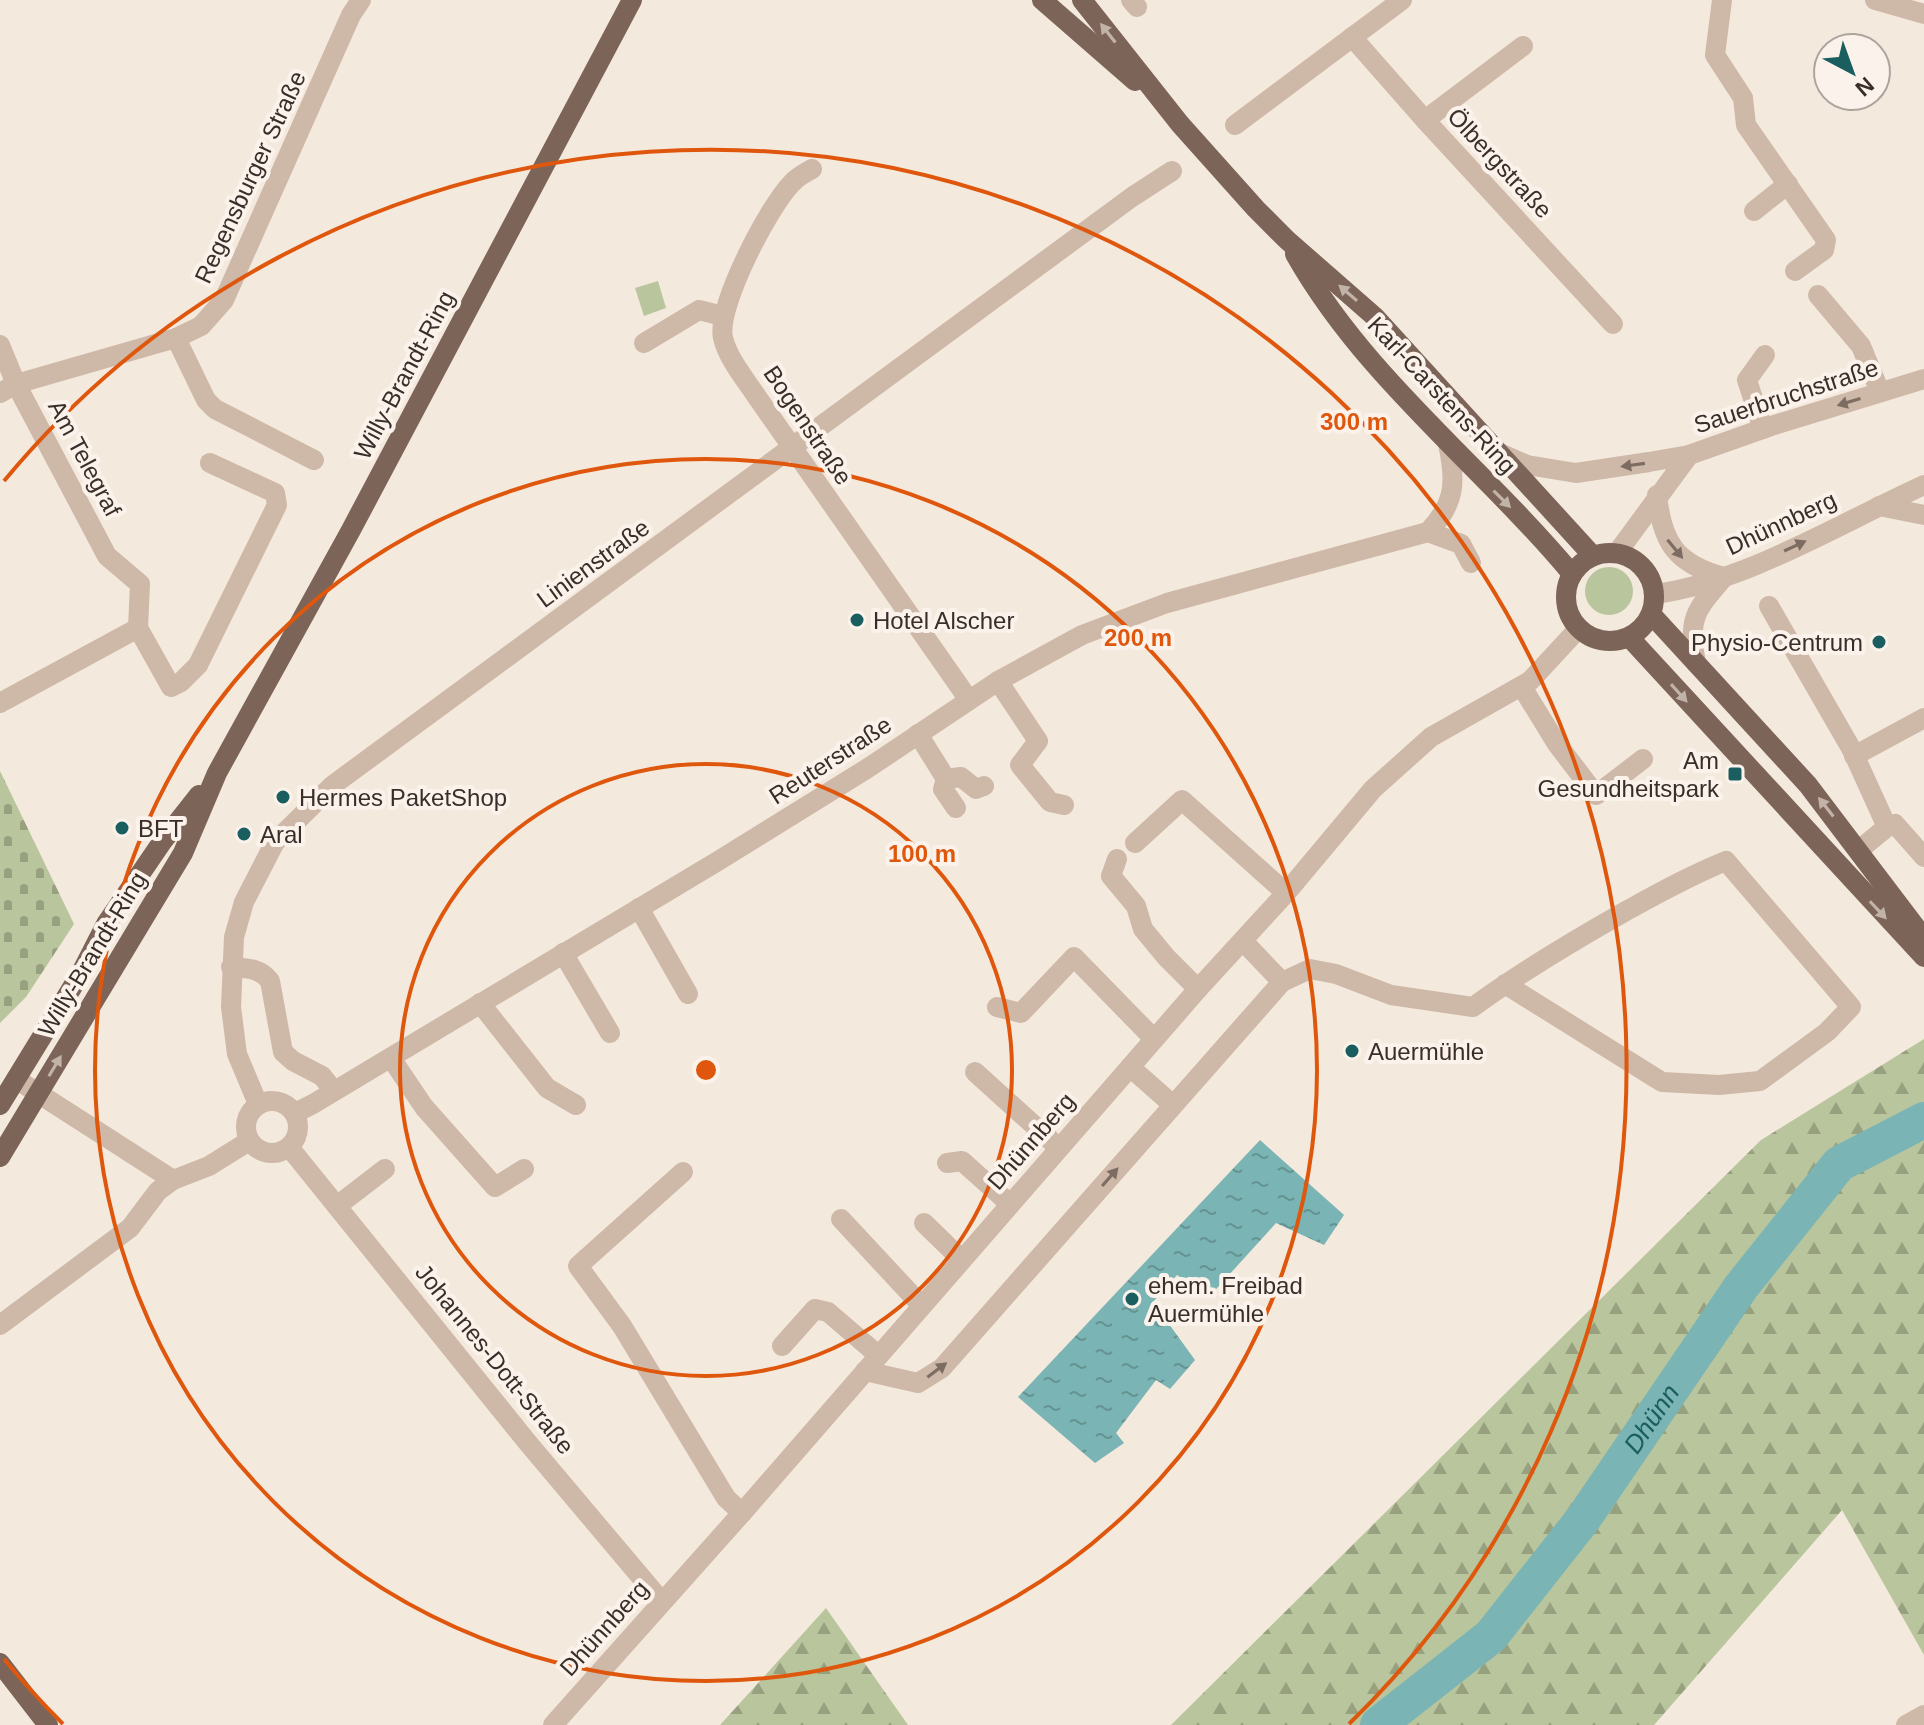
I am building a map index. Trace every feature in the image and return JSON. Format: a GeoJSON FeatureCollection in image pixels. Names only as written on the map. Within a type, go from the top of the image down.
{"type":"FeatureCollection","features":[{"type":"Feature","properties":{"kind":"main road","name":"Willy-Brandt-Ring"},"geometry":{"type":"LineString","coordinates":[[0,1157],[183,853],[217,773],[365,504],[632,0]]}},
{"type":"Feature","properties":{"kind":"main road","name":"Karl-Carstens-Ring"},"geometry":{"type":"LineString","coordinates":[[1042,0],[1168,109]]}},
{"type":"Feature","properties":{"kind":"main road","name":"Karl-Carstens-Ring"},"geometry":{"type":"LineString","coordinates":[[1082,0],[1168,109],[1287,240],[1375,317],[1593,556]]}},
{"type":"Feature","properties":{"kind":"main road","name":"Karl-Carstens-Ring"},"geometry":{"type":"LineString","coordinates":[[1287,240],[1308,278],[1350,336],[1572,574]]}},
{"type":"Feature","properties":{"kind":"main road"},"geometry":{"type":"LineString","coordinates":[[1653,604],[1642,627],[1629,637],[1611,641],[1594,638],[1579,628],[1569,612],[1566,593],[1572,574],[1593,556],[1617,553],[1635,560],[1649,575],[1653,604],[1696,663],[1808,785],[1924,938]]}},
{"type":"Feature","properties":{"kind":"main road"},"geometry":{"type":"LineString","coordinates":[[1629,637],[1924,957]]}},
{"type":"Feature","properties":{"kind":"main road","name":"Willy-Brandt-Ring"},"geometry":{"type":"LineString","coordinates":[[0,1105],[81,973],[106,924],[162,842],[217,773]]}},
{"type":"Feature","properties":{"kind":"main road"},"geometry":{"type":"LineString","coordinates":[[0,1663],[48,1725]]}},
{"type":"Feature","properties":{"kind":"street","name":"Regensburger Straße"},"geometry":{"type":"LineString","coordinates":[[8,388],[176,338],[201,326],[224,300],[351,15],[361,0]]}},
{"type":"Feature","properties":{"kind":"street"},"geometry":{"type":"LineString","coordinates":[[1235,125],[1402,0]]}},
{"type":"Feature","properties":{"kind":"street"},"geometry":{"type":"LineString","coordinates":[[1722,0],[1715,55],[1743,98],[1746,125],[1826,240],[1824,250],[1795,271]]}},
{"type":"Feature","properties":{"kind":"street"},"geometry":{"type":"LineString","coordinates":[[1875,0],[1924,14]]}},
{"type":"Feature","properties":{"kind":"street","name":"Ölbergstraße"},"geometry":{"type":"LineString","coordinates":[[1352,37],[1613,324]]}},
{"type":"Feature","properties":{"kind":"street"},"geometry":{"type":"LineString","coordinates":[[1425,120],[1523,46]]}},
{"type":"Feature","properties":{"kind":"street"},"geometry":{"type":"LineString","coordinates":[[644,343],[699,310],[723,316],[731,290],[778,201],[793,181],[812,169]]}},
{"type":"Feature","properties":{"kind":"street","name":"Linienstraße"},"geometry":{"type":"LineString","coordinates":[[258,1104],[237,1054],[231,1007],[234,937],[244,902],[275,842],[292,823],[333,785],[1132,197],[1172,171]]}},
{"type":"Feature","properties":{"kind":"street"},"geometry":{"type":"LineString","coordinates":[[1754,211],[1788,184]]}},
{"type":"Feature","properties":{"kind":"street"},"geometry":{"type":"LineString","coordinates":[[1818,295],[1861,346],[1880,392]]}},
{"type":"Feature","properties":{"kind":"street","name":"Bogenstraße"},"geometry":{"type":"LineString","coordinates":[[723,316],[722,336],[727,349],[792,448],[969,700]]}},
{"type":"Feature","properties":{"kind":"street"},"geometry":{"type":"LineString","coordinates":[[176,338],[206,400],[215,409],[314,460]]}},
{"type":"Feature","properties":{"kind":"street","name":"Am Telegraf"},"geometry":{"type":"LineString","coordinates":[[0,345],[8,388],[107,556],[140,584],[138,628]]}},
{"type":"Feature","properties":{"kind":"street"},"geometry":{"type":"LineString","coordinates":[[1763,429],[1747,380],[1765,355]]}},
{"type":"Feature","properties":{"kind":"street","name":"Sauerbruchstraße"},"geometry":{"type":"LineString","coordinates":[[1617,553],[1689,455],[1924,379]]}},
{"type":"Feature","properties":{"kind":"street"},"geometry":{"type":"LineString","coordinates":[[1448,444],[1454,474],[1453,489],[1444,516],[1428,532],[1461,544],[1471,563]]}},
{"type":"Feature","properties":{"kind":"street"},"geometry":{"type":"LineString","coordinates":[[1497,452],[1527,465],[1576,473],[1689,455]]}},
{"type":"Feature","properties":{"kind":"street"},"geometry":{"type":"LineString","coordinates":[[0,703],[138,628],[171,687],[181,682],[198,665],[277,505],[275,493],[210,463]]}},
{"type":"Feature","properties":{"kind":"street","name":"Dhünnberg"},"geometry":{"type":"LineString","coordinates":[[1653,604],[1724,577],[1924,485]]}},
{"type":"Feature","properties":{"kind":"street"},"geometry":{"type":"LineString","coordinates":[[1657,495],[1665,536],[1675,552],[1704,572],[1724,577],[1701,604],[1693,621],[1692,643],[1696,663]]}},
{"type":"Feature","properties":{"kind":"street"},"geometry":{"type":"LineString","coordinates":[[1879,506],[1924,515]]}},
{"type":"Feature","properties":{"kind":"street","name":"Reuterstraße"},"geometry":{"type":"LineString","coordinates":[[295,1113],[718,861],[998,681],[1082,635],[1167,603],[1428,532]]}},
{"type":"Feature","properties":{"kind":"street"},"geometry":{"type":"LineString","coordinates":[[1769,606],[1854,756],[1887,827]]}},
{"type":"Feature","properties":{"kind":"street","name":"Dhünnberg"},"geometry":{"type":"LineString","coordinates":[[553,1725],[742,1513],[1198,989],[1286,893],[1373,789],[1431,737],[1522,687],[1579,628]]}},
{"type":"Feature","properties":{"kind":"street"},"geometry":{"type":"LineString","coordinates":[[998,681],[1038,741],[1020,765],[1050,802],[1064,805]]}},
{"type":"Feature","properties":{"kind":"street"},"geometry":{"type":"LineString","coordinates":[[1522,687],[1557,744],[1596,795],[1643,759]]}},
{"type":"Feature","properties":{"kind":"street"},"geometry":{"type":"LineString","coordinates":[[1854,756],[1924,718]]}},
{"type":"Feature","properties":{"kind":"street"},"geometry":{"type":"LineString","coordinates":[[918,734],[946,779],[943,789],[956,808]]}},
{"type":"Feature","properties":{"kind":"street"},"geometry":{"type":"LineString","coordinates":[[946,779],[961,777],[976,789],[984,786]]}},
{"type":"Feature","properties":{"kind":"street"},"geometry":{"type":"LineString","coordinates":[[1135,843],[1182,800],[1286,893]]}},
{"type":"Feature","properties":{"kind":"street"},"geometry":{"type":"LineString","coordinates":[[1859,850],[1895,824],[1924,857]]}},
{"type":"Feature","properties":{"kind":"street"},"geometry":{"type":"LineString","coordinates":[[1117,859],[1111,876],[1136,906],[1143,929],[1198,989]]}},
{"type":"Feature","properties":{"kind":"street"},"geometry":{"type":"LineString","coordinates":[[782,1346],[815,1309],[828,1312],[871,1363],[918,1383],[942,1368],[1282,982],[1310,969],[1336,974],[1391,995],[1473,1007],[1505,984],[1578,938],[1692,875],[1726,861],[1851,1007],[1827,1032],[1760,1081],[1719,1085],[1662,1082],[1505,984]]}},
{"type":"Feature","properties":{"kind":"street"},"geometry":{"type":"LineString","coordinates":[[639,908],[688,994]]}},
{"type":"Feature","properties":{"kind":"street"},"geometry":{"type":"LineString","coordinates":[[1243,941],[1282,982]]}},
{"type":"Feature","properties":{"kind":"street"},"geometry":{"type":"LineString","coordinates":[[563,953],[610,1033]]}},
{"type":"Feature","properties":{"kind":"street"},"geometry":{"type":"LineString","coordinates":[[997,1007],[1021,1013],[1074,957],[1154,1039]]}},
{"type":"Feature","properties":{"kind":"street"},"geometry":{"type":"LineString","coordinates":[[231,967],[264,973],[273,993],[283,1052],[293,1061],[322,1076],[334,1091]]}},
{"type":"Feature","properties":{"kind":"street"},"geometry":{"type":"LineString","coordinates":[[480,1003],[547,1088],[576,1105]]}},
{"type":"Feature","properties":{"kind":"street"},"geometry":{"type":"LineString","coordinates":[[391,1058],[424,1107],[495,1187],[524,1169]]}},
{"type":"Feature","properties":{"kind":"street"},"geometry":{"type":"LineString","coordinates":[[1130,1067],[1173,1105]]}},
{"type":"Feature","properties":{"kind":"street"},"geometry":{"type":"LineString","coordinates":[[975,1072],[1059,1148]]}},
{"type":"Feature","properties":{"kind":"street"},"geometry":{"type":"LineString","coordinates":[[16,1079],[173,1180]]}},
{"type":"Feature","properties":{"kind":"street"},"geometry":{"type":"LineString","coordinates":[[278,1101],[295,1113],[298,1133],[289,1147],[276,1153],[266,1153],[249,1141],[246,1121],[258,1104],[278,1101]]}},
{"type":"Feature","properties":{"kind":"street"},"geometry":{"type":"LineString","coordinates":[[0,1325],[130,1228],[151,1198],[173,1180],[209,1166],[249,1141]]}},
{"type":"Feature","properties":{"kind":"street","name":"Johannes-Dott-Straße"},"geometry":{"type":"LineString","coordinates":[[289,1147],[528,1443],[662,1602]]}},
{"type":"Feature","properties":{"kind":"street"},"geometry":{"type":"LineString","coordinates":[[947,1163],[962,1161],[1010,1204]]}},
{"type":"Feature","properties":{"kind":"street"},"geometry":{"type":"LineString","coordinates":[[337,1206],[385,1169]]}},
{"type":"Feature","properties":{"kind":"street"},"geometry":{"type":"LineString","coordinates":[[683,1172],[578,1266],[622,1326],[726,1498],[742,1513]]}},
{"type":"Feature","properties":{"kind":"street"},"geometry":{"type":"LineString","coordinates":[[841,1219],[921,1305]]}},
{"type":"Feature","properties":{"kind":"street"},"geometry":{"type":"LineString","coordinates":[[924,1223],[961,1259]]}},
{"type":"Feature","properties":{"kind":"street"},"geometry":{"type":"LineString","coordinates":[[1906,1725],[1924,1715]]}},
{"type":"Feature","properties":{"kind":"green space"},"geometry":{"type":"Polygon","coordinates":[[[658,281],[666,308],[644,316],[635,288],[658,281]]]}},
{"type":"Feature","properties":{"kind":"green space"},"geometry":{"type":"Polygon","coordinates":[[[1609,567],[1626,574],[1633,591],[1626,608],[1609,615],[1592,608],[1585,591],[1592,574],[1609,567]]]}},
{"type":"Feature","properties":{"kind":"green space"},"geometry":{"type":"Polygon","coordinates":[[[0,771],[74,924],[26,997],[0,1023],[0,771]]]}},
{"type":"Feature","properties":{"kind":"green space"},"geometry":{"type":"Polygon","coordinates":[[[1924,1039],[1924,1655],[1842,1510],[1654,1725],[1171,1725],[1761,1140],[1924,1039]]]}},
{"type":"Feature","properties":{"kind":"green space"},"geometry":{"type":"Polygon","coordinates":[[[826,1608],[908,1725],[720,1725],[826,1608]]]}},
{"type":"Feature","properties":{"kind":"water","name":"ehem. Freibad Auermühle"},"geometry":{"type":"Polygon","coordinates":[[[1260,1140],[1344,1215],[1324,1245],[1276,1223],[1209,1297],[1177,1275],[1153,1302],[1195,1360],[1170,1389],[1156,1380],[1116,1433],[1124,1443],[1095,1463],[1018,1397],[1260,1140]]]}},
{"type":"Feature","properties":{"kind":"waterway","name":"Dhünn"},"geometry":{"type":"LineString","coordinates":[[1378,1725],[1491,1636],[1583,1519],[1741,1287],[1839,1164],[1924,1120]]}},
{"type":"Feature","properties":{"kind":"place","name":"Hotel Alscher"},"geometry":{"type":"Point","coordinates":[857,620]}},
{"type":"Feature","properties":{"kind":"place","name":"Physio-Centrum"},"geometry":{"type":"Point","coordinates":[1879,642]}},
{"type":"Feature","properties":{"kind":"place","name":"Am Gesundheitspark"},"geometry":{"type":"Point","coordinates":[1735,774]}},
{"type":"Feature","properties":{"kind":"place","name":"Hermes PaketShop"},"geometry":{"type":"Point","coordinates":[283,797]}},
{"type":"Feature","properties":{"kind":"place","name":"BFT"},"geometry":{"type":"Point","coordinates":[122,828]}},
{"type":"Feature","properties":{"kind":"place","name":"Aral"},"geometry":{"type":"Point","coordinates":[244,834]}},
{"type":"Feature","properties":{"kind":"place","name":"Auermühle"},"geometry":{"type":"Point","coordinates":[1352,1051]}},
{"type":"Feature","properties":{"kind":"place","name":"ehem. Freibad Auermühle"},"geometry":{"type":"Point","coordinates":[1132,1299]}}]}
